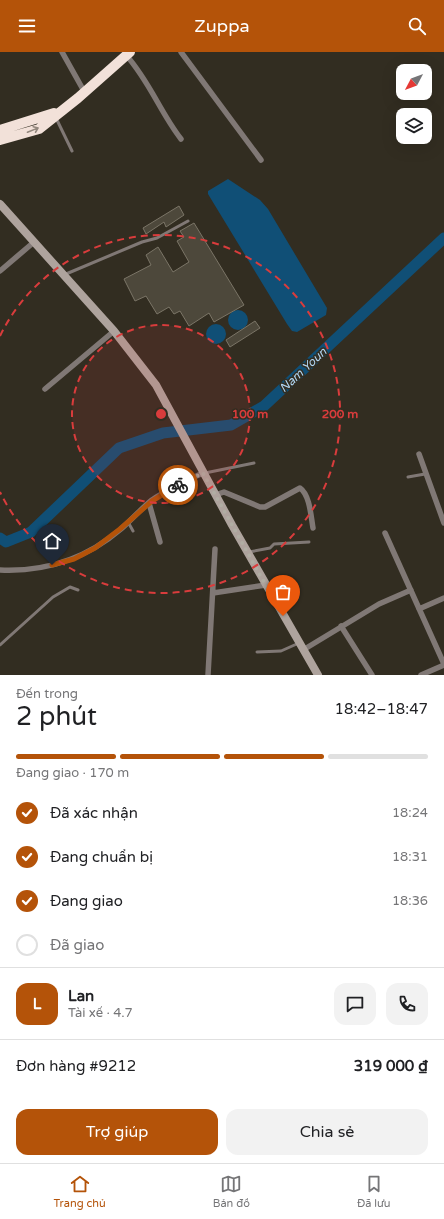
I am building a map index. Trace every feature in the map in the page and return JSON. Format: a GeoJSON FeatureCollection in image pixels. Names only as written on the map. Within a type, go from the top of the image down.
{"type":"FeatureCollection","features":[{"type":"Feature","properties":{"kind":"highway"},"geometry":{"type":"LineString","coordinates":[[0,140],[38,129],[56,113],[84,93],[128,54]]}},
{"type":"Feature","properties":{"kind":"highway"},"geometry":{"type":"LineString","coordinates":[[0,130],[56,113]]}},
{"type":"Feature","properties":{"kind":"street"},"geometry":{"type":"LineString","coordinates":[[62,52],[84,93]]}},
{"type":"Feature","properties":{"kind":"street"},"geometry":{"type":"LineString","coordinates":[[181,52],[261,160]]}},
{"type":"Feature","properties":{"kind":"street"},"geometry":{"type":"LineString","coordinates":[[128,54],[156,97],[170,124],[181,139]]}},
{"type":"Feature","properties":{"kind":"street"},"geometry":{"type":"LineString","coordinates":[[0,204],[114,332],[144,369],[164,398],[215,495],[318,675]]}},
{"type":"Feature","properties":{"kind":"street"},"geometry":{"type":"LineString","coordinates":[[0,271],[34,242]]}},
{"type":"Feature","properties":{"kind":"street"},"geometry":{"type":"LineString","coordinates":[[45,389],[114,332]]}},
{"type":"Feature","properties":{"kind":"street"},"geometry":{"type":"LineString","coordinates":[[419,454],[444,523]]}},
{"type":"Feature","properties":{"kind":"street"},"geometry":{"type":"LineString","coordinates":[[0,570],[40,568],[74,559],[95,548],[150,503],[202,471]]}},
{"type":"Feature","properties":{"kind":"street"},"geometry":{"type":"LineString","coordinates":[[215,495],[224,492],[260,507],[265,507],[300,488],[308,502],[313,528]]}},
{"type":"Feature","properties":{"kind":"street"},"geometry":{"type":"LineString","coordinates":[[150,503],[160,542]]}},
{"type":"Feature","properties":{"kind":"street"},"geometry":{"type":"LineString","coordinates":[[385,533],[444,665],[421,675]]}},
{"type":"Feature","properties":{"kind":"street"},"geometry":{"type":"LineString","coordinates":[[208,675],[215,549]]}},
{"type":"Feature","properties":{"kind":"street"},"geometry":{"type":"LineString","coordinates":[[213,593],[266,585]]}},
{"type":"Feature","properties":{"kind":"street"},"geometry":{"type":"LineString","coordinates":[[301,646],[341,626],[379,604],[411,590]]}},
{"type":"Feature","properties":{"kind":"street"},"geometry":{"type":"LineString","coordinates":[[419,609],[444,598]]}},
{"type":"Feature","properties":{"kind":"street"},"geometry":{"type":"LineString","coordinates":[[341,626],[372,675]]}},
{"type":"Feature","properties":{"kind":"lane"},"geometry":{"type":"LineString","coordinates":[[56,113],[72,151]]}},
{"type":"Feature","properties":{"kind":"lane"},"geometry":{"type":"LineString","coordinates":[[64,275],[81,266],[135,245],[158,238],[188,221]]}},
{"type":"Feature","properties":{"kind":"lane"},"geometry":{"type":"LineString","coordinates":[[202,471],[254,463]]}},
{"type":"Feature","properties":{"kind":"lane"},"geometry":{"type":"LineString","coordinates":[[408,477],[425,474]]}},
{"type":"Feature","properties":{"kind":"lane"},"geometry":{"type":"LineString","coordinates":[[128,522],[133,531]]}},
{"type":"Feature","properties":{"kind":"lane"},"geometry":{"type":"LineString","coordinates":[[248,553],[270,548],[274,544],[309,542]]}},
{"type":"Feature","properties":{"kind":"lane"},"geometry":{"type":"LineString","coordinates":[[0,645],[53,597],[70,587],[78,590]]}},
{"type":"Feature","properties":{"kind":"lane"},"geometry":{"type":"LineString","coordinates":[[257,652],[280,651],[301,646]]}},
{"type":"Feature","properties":{"kind":"water"},"geometry":{"type":"Polygon","coordinates":[[[228,179],[260,200],[268,209],[327,308],[326,315],[297,332],[292,331],[287,324],[208,194],[208,191],[228,179]]]}},
{"type":"Feature","properties":{"kind":"water"},"geometry":{"type":"Polygon","coordinates":[[[238,310],[245,313],[248,320],[245,327],[238,330],[231,327],[228,320],[231,313],[238,310]]]}},
{"type":"Feature","properties":{"kind":"water"},"geometry":{"type":"Polygon","coordinates":[[[216,324],[223,327],[226,334],[223,341],[216,344],[209,341],[206,334],[209,327],[216,324]]]}},
{"type":"Feature","properties":{"kind":"building"},"geometry":{"type":"Polygon","coordinates":[[[179,206],[184,215],[166,227],[164,222],[146,234],[143,228],[179,206]]]}},
{"type":"Feature","properties":{"kind":"building"},"geometry":{"type":"Polygon","coordinates":[[[194,223],[244,305],[214,322],[209,313],[189,326],[180,311],[174,314],[169,307],[157,314],[146,296],[135,301],[124,279],[151,265],[146,255],[158,247],[173,272],[189,262],[177,241],[184,237],[180,231],[194,223]]]}},
{"type":"Feature","properties":{"kind":"building"},"geometry":{"type":"Polygon","coordinates":[[[255,321],[260,328],[230,347],[226,340],[255,321]]]}},
{"type":"Feature","properties":{"kind":"waterway","name":"Nam Youn"},"geometry":{"type":"LineString","coordinates":[[0,538],[6,542],[31,532],[119,448],[163,433],[231,425],[264,406],[444,238]]}},
{"type":"Feature","properties":{"kind":"way so far"},"geometry":{"type":"LineString","coordinates":[[178,485],[203,473],[283,616]]}},
{"type":"Feature","properties":{"kind":"route"},"geometry":{"type":"LineString","coordinates":[[52,565],[74,559],[95,548],[120,529],[152,501],[178,485]]}}]}
